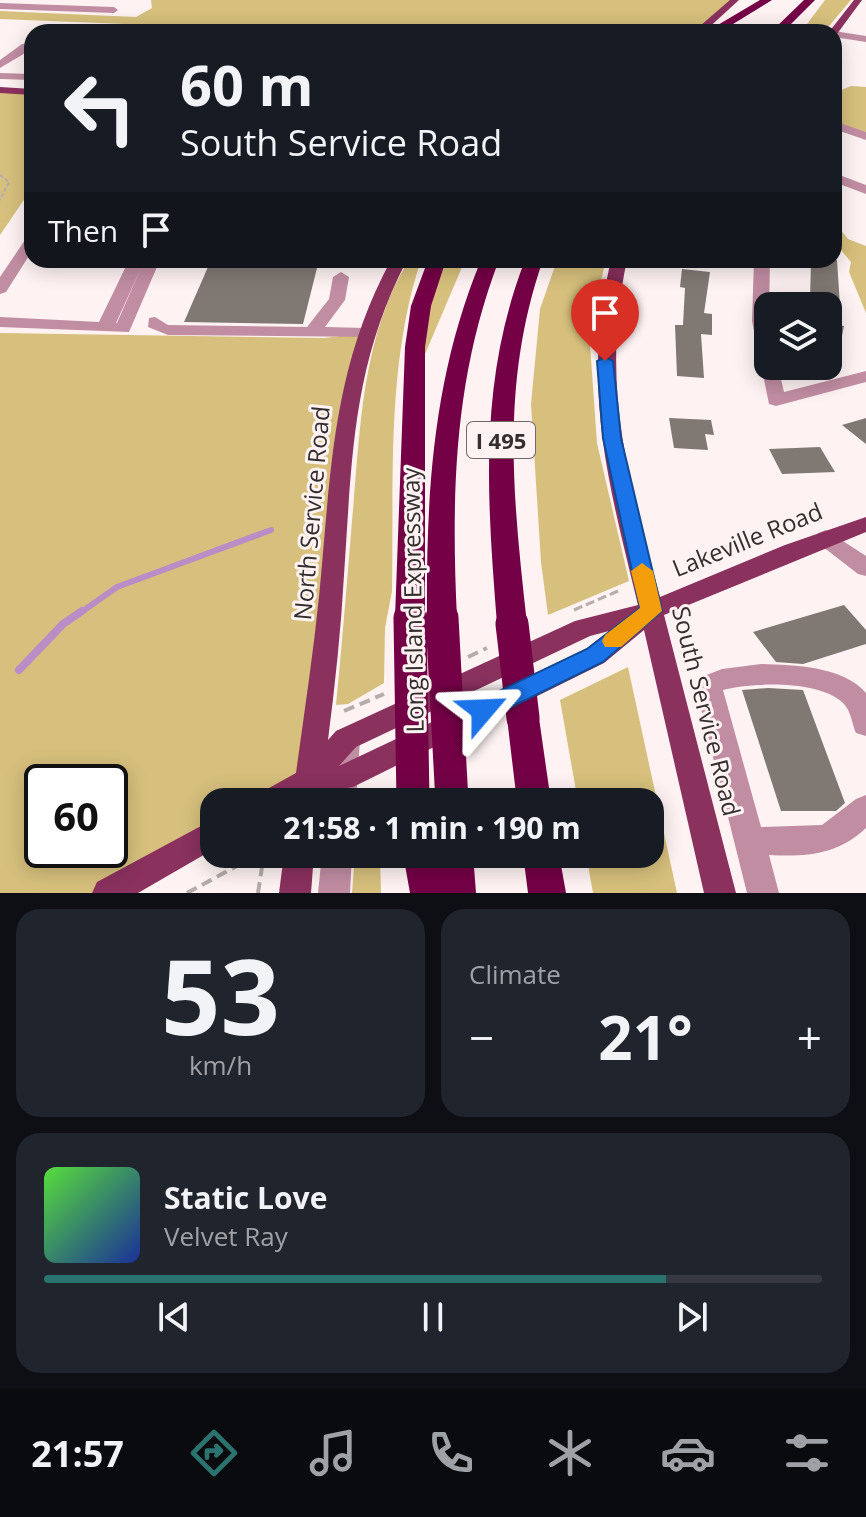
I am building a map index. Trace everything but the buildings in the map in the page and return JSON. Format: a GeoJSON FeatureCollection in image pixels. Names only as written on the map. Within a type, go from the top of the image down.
{"type":"FeatureCollection","features":[{"type":"Feature","properties":{"kind":"highway"},"geometry":{"type":"LineString","coordinates":[[726,24],[767,0]]}},
{"type":"Feature","properties":{"kind":"highway"},"geometry":{"type":"LineString","coordinates":[[767,15],[782,0]]}},
{"type":"Feature","properties":{"kind":"highway"},"geometry":{"type":"LineString","coordinates":[[786,24],[812,0]]}},
{"type":"Feature","properties":{"kind":"highway"},"geometry":{"type":"LineString","coordinates":[[803,24],[814,11],[812,0]]}},
{"type":"Feature","properties":{"kind":"highway"},"geometry":{"type":"LineString","coordinates":[[414,788],[426,618],[415,347],[421,306],[434,268]]}},
{"type":"Feature","properties":{"kind":"highway","name":"Long Island Expressway"},"geometry":{"type":"LineString","coordinates":[[450,788],[426,618],[447,414],[468,313],[487,268]]}},
{"type":"Feature","properties":{"kind":"highway","name":"I 495"},"geometry":{"type":"LineString","coordinates":[[531,268],[514,323],[502,429],[503,520],[532,788]]}},
{"type":"Feature","properties":{"kind":"highway"},"geometry":{"type":"LineString","coordinates":[[424,868],[429,893]]}},
{"type":"Feature","properties":{"kind":"highway"},"geometry":{"type":"LineString","coordinates":[[456,868],[457,893]]}},
{"type":"Feature","properties":{"kind":"highway"},"geometry":{"type":"LineString","coordinates":[[543,868],[547,893]]}},
{"type":"Feature","properties":{"kind":"main road"},"geometry":{"type":"LineString","coordinates":[[707,24],[735,0]]}},
{"type":"Feature","properties":{"kind":"main road"},"geometry":{"type":"LineString","coordinates":[[841,24],[858,0]]}},
{"type":"Feature","properties":{"kind":"main road"},"geometry":{"type":"LineString","coordinates":[[0,90],[24,92]]}},
{"type":"Feature","properties":{"kind":"main road","name":"North Service Road"},"geometry":{"type":"LineString","coordinates":[[307,788],[327,638],[346,424],[366,333],[395,268]]}},
{"type":"Feature","properties":{"kind":"main road","name":"South Service Road"},"geometry":{"type":"LineString","coordinates":[[617,268],[606,329],[607,397],[617,461],[720,893]]}},
{"type":"Feature","properties":{"kind":"main road","name":"Lakeville Road"},"geometry":{"type":"LineString","coordinates":[[309,788],[345,725],[584,628],[651,611],[866,524]]}},
{"type":"Feature","properties":{"kind":"main road","name":"Lakeville Road"},"geometry":{"type":"LineString","coordinates":[[346,788],[595,656],[651,611]]}},
{"type":"Feature","properties":{"kind":"main road"},"geometry":{"type":"LineString","coordinates":[[108,893],[200,841]]}},
{"type":"Feature","properties":{"kind":"main road"},"geometry":{"type":"LineString","coordinates":[[295,893],[298,868]]}},
{"type":"Feature","properties":{"kind":"street"},"geometry":{"type":"LineString","coordinates":[[0,6],[114,10]]}},
{"type":"Feature","properties":{"kind":"street"},"geometry":{"type":"LineString","coordinates":[[842,35],[863,42],[866,26]]}},
{"type":"Feature","properties":{"kind":"street"},"geometry":{"type":"LineString","coordinates":[[0,65],[24,47]]}},
{"type":"Feature","properties":{"kind":"street"},"geometry":{"type":"LineString","coordinates":[[0,76],[24,77]]}},
{"type":"Feature","properties":{"kind":"street"},"geometry":{"type":"LineString","coordinates":[[842,128],[866,136]]}},
{"type":"Feature","properties":{"kind":"street"},"geometry":{"type":"LineString","coordinates":[[842,180],[866,190]]}},
{"type":"Feature","properties":{"kind":"street"},"geometry":{"type":"LineString","coordinates":[[0,289],[24,252]]}},
{"type":"Feature","properties":{"kind":"street"},"geometry":{"type":"LineString","coordinates":[[114,328],[134,268]]}},
{"type":"Feature","properties":{"kind":"street"},"geometry":{"type":"LineString","coordinates":[[114,328],[148,268]]}},
{"type":"Feature","properties":{"kind":"street"},"geometry":{"type":"LineString","coordinates":[[762,268],[762,342],[776,400],[866,376]]}},
{"type":"Feature","properties":{"kind":"street"},"geometry":{"type":"LineString","coordinates":[[313,331],[337,300],[341,277]]}},
{"type":"Feature","properties":{"kind":"street"},"geometry":{"type":"LineString","coordinates":[[0,322],[114,328]]}},
{"type":"Feature","properties":{"kind":"street"},"geometry":{"type":"LineString","coordinates":[[155,322],[156,327],[168,330],[366,333]]}},
{"type":"Feature","properties":{"kind":"street"},"geometry":{"type":"LineString","coordinates":[[826,538],[866,568]]}},
{"type":"Feature","properties":{"kind":"street"},"geometry":{"type":"LineString","coordinates":[[763,893],[708,685],[736,677],[795,676],[833,682],[861,694],[866,725]]}},
{"type":"Feature","properties":{"kind":"street"},"geometry":{"type":"LineString","coordinates":[[342,788],[345,725]]}},
{"type":"Feature","properties":{"kind":"street"},"geometry":{"type":"LineString","coordinates":[[750,841],[824,842],[847,830],[866,808]]}},
{"type":"Feature","properties":{"kind":"street"},"geometry":{"type":"LineString","coordinates":[[334,893],[336,868]]}},
{"type":"Feature","properties":{"kind":"path"},"geometry":{"type":"LineString","coordinates":[[0,175],[9,182],[0,200]]}},
{"type":"Feature","properties":{"kind":"path"},"geometry":{"type":"LineString","coordinates":[[560,616],[618,591]]}},
{"type":"Feature","properties":{"kind":"path"},"geometry":{"type":"LineString","coordinates":[[459,661],[488,648]]}},
{"type":"Feature","properties":{"kind":"path"},"geometry":{"type":"LineString","coordinates":[[345,725],[387,692]]}},
{"type":"Feature","properties":{"kind":"path"},"geometry":{"type":"LineString","coordinates":[[187,893],[235,868]]}},
{"type":"Feature","properties":{"kind":"path"},"geometry":{"type":"LineString","coordinates":[[258,893],[261,868]]}},
{"type":"Feature","properties":{"kind":"shaded area"},"geometry":{"type":"Polygon","coordinates":[[[151,0],[735,0],[707,24],[125,24],[0,19],[0,11],[136,17],[152,8],[151,0]]]}},
{"type":"Feature","properties":{"kind":"shaded area"},"geometry":{"type":"Polygon","coordinates":[[[825,0],[851,0],[831,24],[807,24],[825,0]]]}},
{"type":"Feature","properties":{"kind":"shaded area"},"geometry":{"type":"Polygon","coordinates":[[[851,86],[866,87],[866,132],[842,125],[842,90],[851,86]]]}},
{"type":"Feature","properties":{"kind":"shaded area"},"geometry":{"type":"Polygon","coordinates":[[[0,90],[24,92],[24,200],[0,235],[0,90]]]}},
{"type":"Feature","properties":{"kind":"shaded area"},"geometry":{"type":"Polygon","coordinates":[[[842,232],[848,239],[866,246],[866,313],[849,272],[851,262],[842,251],[842,232]]]}},
{"type":"Feature","properties":{"kind":"shaded area"},"geometry":{"type":"Polygon","coordinates":[[[405,268],[419,268],[402,341],[397,382],[392,591],[385,628],[384,683],[348,704],[336,705],[361,420],[372,353],[393,289],[405,268]]]}},
{"type":"Feature","properties":{"kind":"shaded area"},"geometry":{"type":"Polygon","coordinates":[[[441,268],[462,268],[423,359],[422,331],[441,268]]]}},
{"type":"Feature","properties":{"kind":"shaded area"},"geometry":{"type":"Polygon","coordinates":[[[554,268],[604,268],[589,330],[597,443],[629,581],[548,615],[541,562],[531,404],[540,309],[554,268]]]}},
{"type":"Feature","properties":{"kind":"shaded area"},"geometry":{"type":"Polygon","coordinates":[[[0,333],[324,338],[366,333],[309,780],[295,788],[200,788],[200,841],[108,893],[0,893],[0,333]]]}},
{"type":"Feature","properties":{"kind":"shaded area"},"geometry":{"type":"Polygon","coordinates":[[[628,667],[654,788],[576,788],[560,700],[628,667]]]}},
{"type":"Feature","properties":{"kind":"shaded area"},"geometry":{"type":"Polygon","coordinates":[[[664,833],[677,893],[593,893],[589,868],[664,868],[664,833]]]}},
{"type":"Feature","properties":{"kind":"shaded area"},"geometry":{"type":"Polygon","coordinates":[[[354,868],[380,868],[381,893],[352,893],[354,868]]]}},
{"type":"Feature","properties":{"kind":"waterway"},"geometry":{"type":"LineString","coordinates":[[80,613],[117,587],[271,530]]}},
{"type":"Feature","properties":{"kind":"waterway"},"geometry":{"type":"LineString","coordinates":[[19,670],[63,624],[82,611]]}},
{"type":"Feature","properties":{"kind":"slow traffic"},"geometry":{"type":"LineString","coordinates":[[613,641],[651,611],[642,571]]}},
{"type":"Feature","properties":{"kind":"route"},"geometry":{"type":"LineString","coordinates":[[483,710],[595,656],[651,611],[612,438],[605,361]]}}]}
